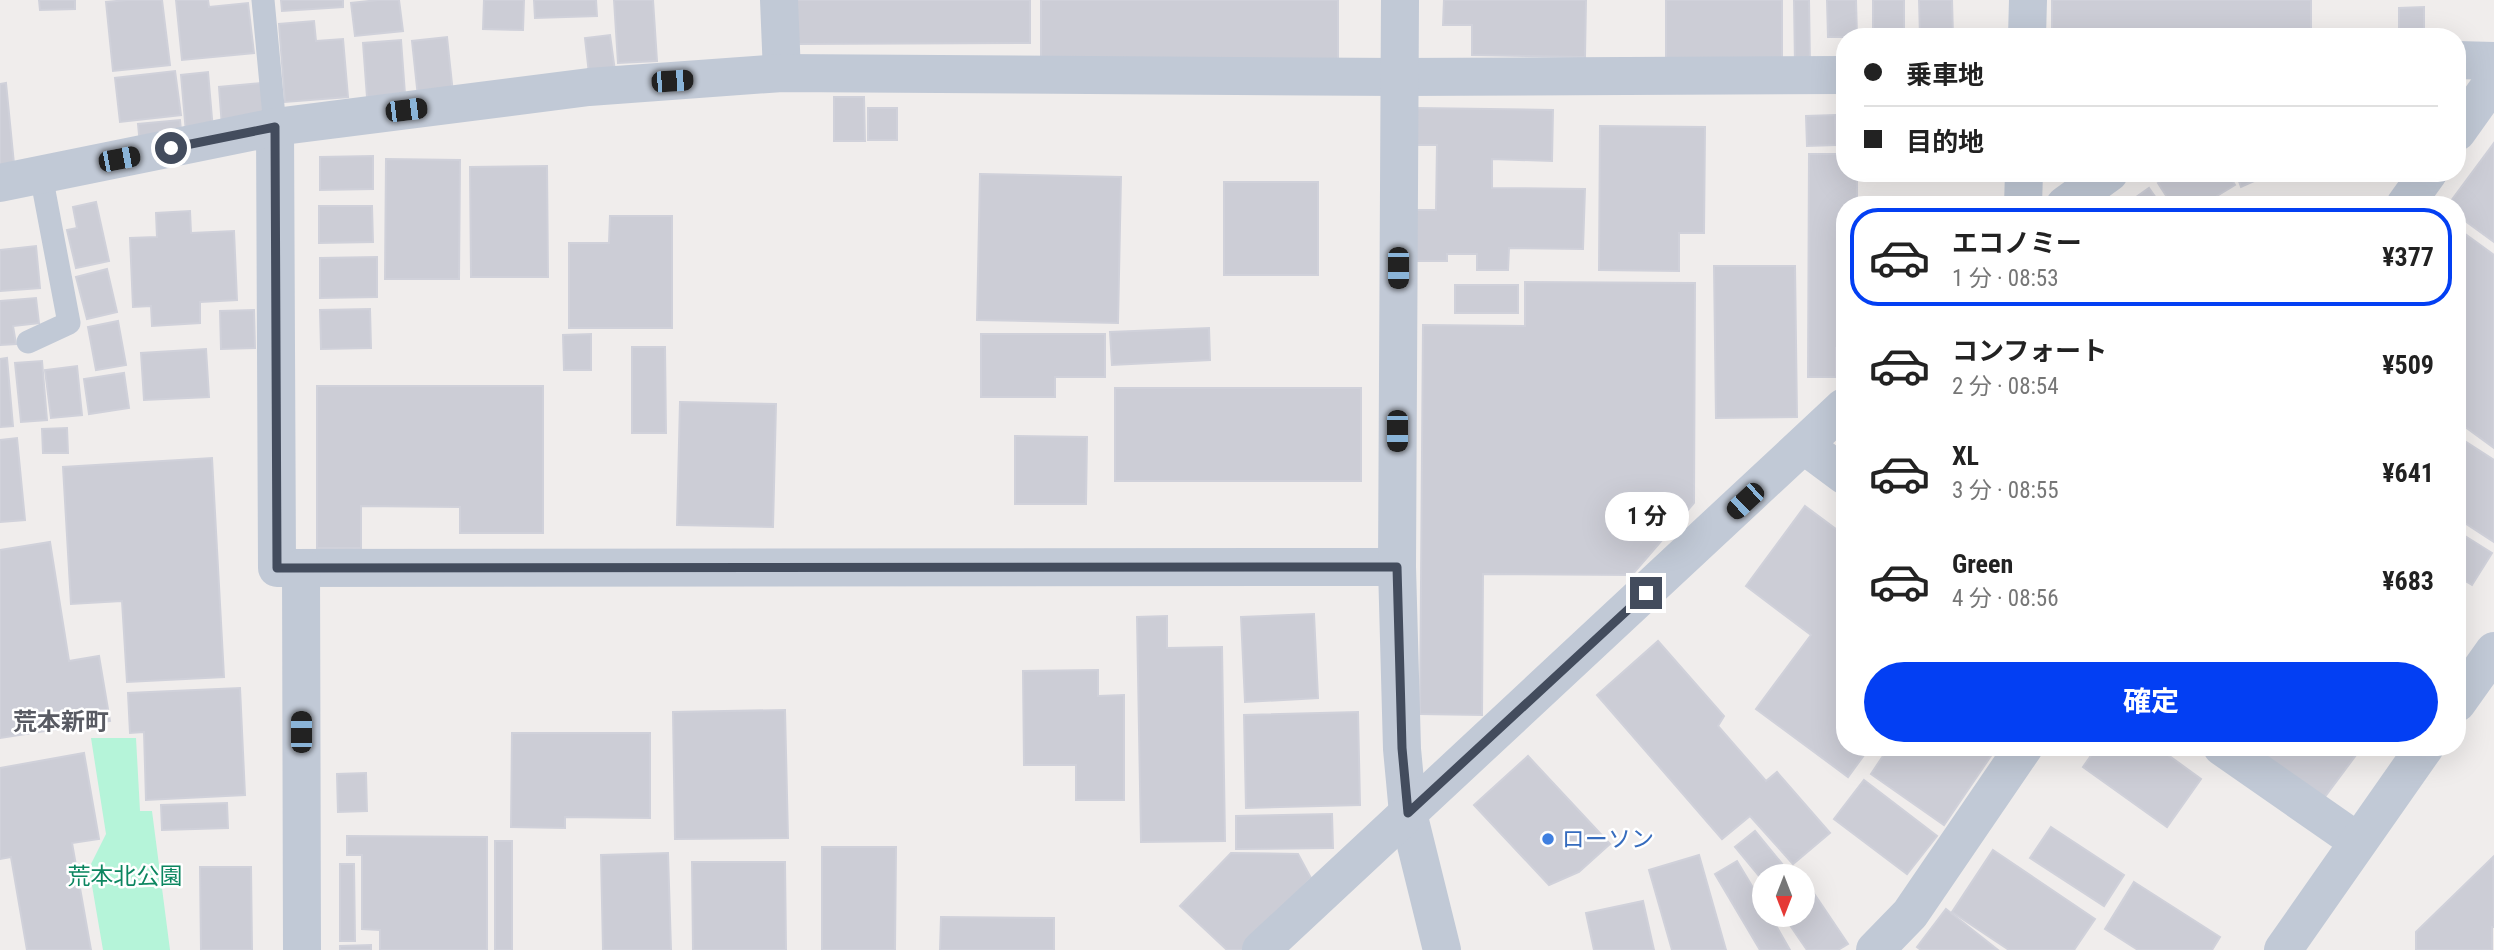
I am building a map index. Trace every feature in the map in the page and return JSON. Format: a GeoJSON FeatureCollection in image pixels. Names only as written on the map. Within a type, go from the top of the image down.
{"type":"FeatureCollection","features":[{"type":"Feature","properties":{"kind":"street"},"geometry":{"type":"LineString","coordinates":[[779,0],[782,73]]}},
{"type":"Feature","properties":{"kind":"street"},"geometry":{"type":"LineString","coordinates":[[1400,0],[1397,567],[1402,748],[1408,813],[1442,950]]}},
{"type":"Feature","properties":{"kind":"street"},"geometry":{"type":"LineString","coordinates":[[2027,28],[2028,0]]}},
{"type":"Feature","properties":{"kind":"street"},"geometry":{"type":"LineString","coordinates":[[2466,60],[2494,61]]}},
{"type":"Feature","properties":{"kind":"street"},"geometry":{"type":"LineString","coordinates":[[0,183],[275,127],[589,87],[782,73],[1398,77],[1836,75]]}},
{"type":"Feature","properties":{"kind":"street"},"geometry":{"type":"LineString","coordinates":[[2466,119],[2494,80]]}},
{"type":"Feature","properties":{"kind":"street"},"geometry":{"type":"LineString","coordinates":[[275,127],[277,568],[1397,567]]}},
{"type":"Feature","properties":{"kind":"street"},"geometry":{"type":"LineString","coordinates":[[2077,196],[2097,182]]}},
{"type":"Feature","properties":{"kind":"street"},"geometry":{"type":"LineString","coordinates":[[1261,950],[1836,415]]}},
{"type":"Feature","properties":{"kind":"street"},"geometry":{"type":"LineString","coordinates":[[1805,446],[1836,469]]}},
{"type":"Feature","properties":{"kind":"street"},"geometry":{"type":"LineString","coordinates":[[301,568],[302,950]]}},
{"type":"Feature","properties":{"kind":"street"},"geometry":{"type":"LineString","coordinates":[[2466,690],[2494,651]]}},
{"type":"Feature","properties":{"kind":"street"},"geometry":{"type":"LineString","coordinates":[[1875,950],[1910,914],[2018,756]]}},
{"type":"Feature","properties":{"kind":"street"},"geometry":{"type":"LineString","coordinates":[[2235,756],[2357,841]]}},
{"type":"Feature","properties":{"kind":"street"},"geometry":{"type":"LineString","coordinates":[[2283,950],[2418,756]]}},
{"type":"Feature","properties":{"kind":"lane"},"geometry":{"type":"LineString","coordinates":[[263,0],[275,127]]}},
{"type":"Feature","properties":{"kind":"lane"},"geometry":{"type":"LineString","coordinates":[[28,342],[69,323],[41,175]]}},
{"type":"Feature","properties":{"kind":"green space","name":"荒本北公園"},"geometry":{"type":"Polygon","coordinates":[[[91,738],[136,738],[140,811],[152,811],[170,950],[103,950],[89,868],[106,834],[91,738]]]}},
{"type":"Feature","properties":{"kind":"building"},"geometry":{"type":"Polygon","coordinates":[[[39,0],[75,0],[75,9],[40,10],[39,0]]]}},
{"type":"Feature","properties":{"kind":"building"},"geometry":{"type":"Polygon","coordinates":[[[162,0],[170,65],[113,71],[106,2],[162,0]]]}},
{"type":"Feature","properties":{"kind":"building"},"geometry":{"type":"Polygon","coordinates":[[[176,0],[208,0],[209,7],[248,3],[254,53],[182,60],[176,0]]]}},
{"type":"Feature","properties":{"kind":"building"},"geometry":{"type":"Polygon","coordinates":[[[281,0],[343,0],[343,7],[282,11],[281,0]]]}},
{"type":"Feature","properties":{"kind":"building"},"geometry":{"type":"Polygon","coordinates":[[[399,0],[403,31],[355,36],[351,3],[399,0]]]}},
{"type":"Feature","properties":{"kind":"building"},"geometry":{"type":"Polygon","coordinates":[[[484,0],[524,0],[523,30],[483,29],[484,0]]]}},
{"type":"Feature","properties":{"kind":"building"},"geometry":{"type":"Polygon","coordinates":[[[534,0],[596,0],[597,16],[535,18],[534,0]]]}},
{"type":"Feature","properties":{"kind":"building"},"geometry":{"type":"Polygon","coordinates":[[[614,0],[653,0],[657,61],[618,63],[614,0]]]}},
{"type":"Feature","properties":{"kind":"building"},"geometry":{"type":"Polygon","coordinates":[[[797,0],[1030,0],[1030,43],[798,44],[797,0]]]}},
{"type":"Feature","properties":{"kind":"building"},"geometry":{"type":"Polygon","coordinates":[[[1041,0],[1338,0],[1338,65],[1041,66],[1041,0]]]}},
{"type":"Feature","properties":{"kind":"building"},"geometry":{"type":"Polygon","coordinates":[[[1444,0],[1586,0],[1585,57],[1472,55],[1472,25],[1443,25],[1444,0]]]}},
{"type":"Feature","properties":{"kind":"building"},"geometry":{"type":"Polygon","coordinates":[[[1666,0],[1782,0],[1782,61],[1666,60],[1666,0]]]}},
{"type":"Feature","properties":{"kind":"building"},"geometry":{"type":"Polygon","coordinates":[[[1794,0],[1809,0],[1810,65],[1795,65],[1794,0]]]}},
{"type":"Feature","properties":{"kind":"building"},"geometry":{"type":"Polygon","coordinates":[[[1827,0],[1856,0],[1857,28],[1836,28],[1836,37],[1828,37],[1827,0]]]}},
{"type":"Feature","properties":{"kind":"building"},"geometry":{"type":"Polygon","coordinates":[[[1873,0],[1904,0],[1904,28],[1873,28],[1873,0]]]}},
{"type":"Feature","properties":{"kind":"building"},"geometry":{"type":"Polygon","coordinates":[[[1919,0],[1952,0],[1953,28],[1920,28],[1919,0]]]}},
{"type":"Feature","properties":{"kind":"building"},"geometry":{"type":"Polygon","coordinates":[[[2052,0],[2311,0],[2311,28],[2052,28],[2052,0]]]}},
{"type":"Feature","properties":{"kind":"building"},"geometry":{"type":"Polygon","coordinates":[[[2424,7],[2424,28],[2399,28],[2399,8],[2424,7]]]}},
{"type":"Feature","properties":{"kind":"building"},"geometry":{"type":"Polygon","coordinates":[[[314,21],[316,41],[343,39],[348,97],[285,102],[279,24],[314,21]]]}},
{"type":"Feature","properties":{"kind":"building"},"geometry":{"type":"Polygon","coordinates":[[[610,35],[615,71],[589,74],[585,38],[610,35]]]}},
{"type":"Feature","properties":{"kind":"building"},"geometry":{"type":"Polygon","coordinates":[[[447,37],[453,93],[418,97],[412,41],[447,37]]]}},
{"type":"Feature","properties":{"kind":"building"},"geometry":{"type":"Polygon","coordinates":[[[401,40],[405,94],[367,97],[363,43],[401,40]]]}},
{"type":"Feature","properties":{"kind":"building"},"geometry":{"type":"Polygon","coordinates":[[[175,71],[181,115],[120,122],[115,78],[175,71]]]}},
{"type":"Feature","properties":{"kind":"building"},"geometry":{"type":"Polygon","coordinates":[[[208,72],[213,130],[186,133],[181,75],[208,72]]]}},
{"type":"Feature","properties":{"kind":"building"},"geometry":{"type":"Polygon","coordinates":[[[6,83],[14,164],[0,166],[0,84],[6,83]]]}},
{"type":"Feature","properties":{"kind":"building"},"geometry":{"type":"Polygon","coordinates":[[[261,83],[264,124],[222,127],[219,87],[261,83]]]}},
{"type":"Feature","properties":{"kind":"building"},"geometry":{"type":"Polygon","coordinates":[[[834,97],[864,97],[865,141],[834,141],[834,97]]]}},
{"type":"Feature","properties":{"kind":"building"},"geometry":{"type":"Polygon","coordinates":[[[868,108],[897,108],[897,140],[868,140],[868,108]]]}},
{"type":"Feature","properties":{"kind":"building"},"geometry":{"type":"Polygon","coordinates":[[[1416,108],[1553,110],[1552,161],[1492,159],[1492,188],[1585,189],[1583,249],[1509,248],[1508,270],[1477,270],[1477,254],[1447,254],[1447,261],[1412,261],[1413,210],[1436,210],[1437,145],[1415,145],[1416,108]]]}},
{"type":"Feature","properties":{"kind":"building"},"geometry":{"type":"Polygon","coordinates":[[[1835,115],[1836,145],[1807,146],[1806,116],[1835,115]]]}},
{"type":"Feature","properties":{"kind":"building"},"geometry":{"type":"Polygon","coordinates":[[[180,120],[182,141],[140,145],[138,124],[180,120]]]}},
{"type":"Feature","properties":{"kind":"building"},"geometry":{"type":"Polygon","coordinates":[[[1600,126],[1705,127],[1704,233],[1679,233],[1679,271],[1599,270],[1600,126]]]}},
{"type":"Feature","properties":{"kind":"building"},"geometry":{"type":"Polygon","coordinates":[[[2494,143],[2494,242],[2466,222],[2466,196],[2455,196],[2494,143]]]}},
{"type":"Feature","properties":{"kind":"building"},"geometry":{"type":"Polygon","coordinates":[[[1809,154],[1836,154],[1836,182],[1857,182],[1857,196],[1836,196],[1836,377],[1808,377],[1809,154]]]}},
{"type":"Feature","properties":{"kind":"building"},"geometry":{"type":"Polygon","coordinates":[[[373,156],[373,189],[320,190],[320,157],[373,156]]]}},
{"type":"Feature","properties":{"kind":"building"},"geometry":{"type":"Polygon","coordinates":[[[386,159],[460,160],[459,279],[385,279],[386,159]]]}},
{"type":"Feature","properties":{"kind":"building"},"geometry":{"type":"Polygon","coordinates":[[[547,166],[548,277],[471,277],[470,167],[547,166]]]}},
{"type":"Feature","properties":{"kind":"building"},"geometry":{"type":"Polygon","coordinates":[[[980,174],[1121,177],[1118,323],[977,320],[980,174]]]}},
{"type":"Feature","properties":{"kind":"building"},"geometry":{"type":"Polygon","coordinates":[[[1224,182],[1318,182],[1318,275],[1224,275],[1224,182]]]}},
{"type":"Feature","properties":{"kind":"building"},"geometry":{"type":"Polygon","coordinates":[[[2233,182],[2235,185],[2217,196],[2166,196],[2158,183],[2233,182]]]}},
{"type":"Feature","properties":{"kind":"building"},"geometry":{"type":"Polygon","coordinates":[[[2239,182],[2252,182],[2241,187],[2239,182]]]}},
{"type":"Feature","properties":{"kind":"building"},"geometry":{"type":"Polygon","coordinates":[[[2149,188],[2155,196],[2138,196],[2149,188]]]}},
{"type":"Feature","properties":{"kind":"building"},"geometry":{"type":"Polygon","coordinates":[[[96,202],[109,261],[76,268],[67,230],[77,228],[73,207],[96,202]]]}},
{"type":"Feature","properties":{"kind":"building"},"geometry":{"type":"Polygon","coordinates":[[[319,206],[372,206],[373,242],[319,243],[319,206]]]}},
{"type":"Feature","properties":{"kind":"building"},"geometry":{"type":"Polygon","coordinates":[[[190,211],[191,233],[234,231],[237,300],[200,302],[200,323],[152,326],[151,306],[133,307],[130,238],[157,237],[156,213],[190,211]]]}},
{"type":"Feature","properties":{"kind":"building"},"geometry":{"type":"Polygon","coordinates":[[[610,216],[672,216],[672,328],[569,328],[569,243],[609,243],[610,216]]]}},
{"type":"Feature","properties":{"kind":"building"},"geometry":{"type":"Polygon","coordinates":[[[2466,235],[2494,255],[2494,448],[2466,428],[2466,235]]]}},
{"type":"Feature","properties":{"kind":"building"},"geometry":{"type":"Polygon","coordinates":[[[36,246],[40,288],[0,291],[0,250],[36,246]]]}},
{"type":"Feature","properties":{"kind":"building"},"geometry":{"type":"Polygon","coordinates":[[[377,257],[377,297],[320,298],[320,258],[377,257]]]}},
{"type":"Feature","properties":{"kind":"building"},"geometry":{"type":"Polygon","coordinates":[[[1714,266],[1795,266],[1797,417],[1716,418],[1714,266]]]}},
{"type":"Feature","properties":{"kind":"building"},"geometry":{"type":"Polygon","coordinates":[[[107,269],[117,312],[87,319],[76,277],[107,269]]]}},
{"type":"Feature","properties":{"kind":"building"},"geometry":{"type":"Polygon","coordinates":[[[1525,282],[1695,283],[1694,503],[1632,575],[1483,574],[1482,715],[1420,714],[1423,325],[1525,326],[1525,282]]]}},
{"type":"Feature","properties":{"kind":"building"},"geometry":{"type":"Polygon","coordinates":[[[1455,285],[1518,285],[1518,313],[1455,313],[1455,285]]]}},
{"type":"Feature","properties":{"kind":"building"},"geometry":{"type":"Polygon","coordinates":[[[36,298],[39,323],[13,326],[16,344],[0,345],[0,301],[36,298]]]}},
{"type":"Feature","properties":{"kind":"building"},"geometry":{"type":"Polygon","coordinates":[[[370,309],[371,348],[321,349],[320,310],[370,309]]]}},
{"type":"Feature","properties":{"kind":"building"},"geometry":{"type":"Polygon","coordinates":[[[254,310],[255,348],[221,349],[220,311],[254,310]]]}},
{"type":"Feature","properties":{"kind":"building"},"geometry":{"type":"Polygon","coordinates":[[[118,321],[126,365],[96,370],[88,327],[118,321]]]}},
{"type":"Feature","properties":{"kind":"building"},"geometry":{"type":"Polygon","coordinates":[[[1209,328],[1210,360],[1112,365],[1110,332],[1209,328]]]}},
{"type":"Feature","properties":{"kind":"building"},"geometry":{"type":"Polygon","coordinates":[[[591,334],[591,370],[564,370],[563,335],[591,334]]]}},
{"type":"Feature","properties":{"kind":"building"},"geometry":{"type":"Polygon","coordinates":[[[981,334],[1105,334],[1105,377],[1055,377],[1055,397],[981,397],[981,334]]]}},
{"type":"Feature","properties":{"kind":"building"},"geometry":{"type":"Polygon","coordinates":[[[632,347],[665,347],[666,433],[632,433],[632,347]]]}},
{"type":"Feature","properties":{"kind":"building"},"geometry":{"type":"Polygon","coordinates":[[[206,349],[209,397],[144,400],[141,353],[206,349]]]}},
{"type":"Feature","properties":{"kind":"building"},"geometry":{"type":"Polygon","coordinates":[[[7,358],[13,426],[0,427],[0,359],[7,358]]]}},
{"type":"Feature","properties":{"kind":"building"},"geometry":{"type":"Polygon","coordinates":[[[42,361],[47,420],[21,422],[15,363],[42,361]]]}},
{"type":"Feature","properties":{"kind":"building"},"geometry":{"type":"Polygon","coordinates":[[[77,366],[82,415],[51,418],[45,370],[77,366]]]}},
{"type":"Feature","properties":{"kind":"building"},"geometry":{"type":"Polygon","coordinates":[[[124,373],[129,408],[89,414],[84,379],[124,373]]]}},
{"type":"Feature","properties":{"kind":"building"},"geometry":{"type":"Polygon","coordinates":[[[317,386],[543,386],[543,533],[460,533],[460,507],[361,506],[361,548],[317,548],[317,386]]]}},
{"type":"Feature","properties":{"kind":"building"},"geometry":{"type":"Polygon","coordinates":[[[1115,388],[1361,388],[1361,481],[1115,481],[1115,388]]]}},
{"type":"Feature","properties":{"kind":"building"},"geometry":{"type":"Polygon","coordinates":[[[680,402],[776,404],[773,527],[677,525],[680,402]]]}},
{"type":"Feature","properties":{"kind":"building"},"geometry":{"type":"Polygon","coordinates":[[[67,428],[68,453],[43,453],[42,429],[67,428]]]}},
{"type":"Feature","properties":{"kind":"building"},"geometry":{"type":"Polygon","coordinates":[[[1015,436],[1087,437],[1086,504],[1015,504],[1015,436]]]}},
{"type":"Feature","properties":{"kind":"building"},"geometry":{"type":"Polygon","coordinates":[[[17,438],[25,520],[0,522],[0,440],[17,438]]]}},
{"type":"Feature","properties":{"kind":"building"},"geometry":{"type":"Polygon","coordinates":[[[2466,442],[2494,460],[2494,542],[2466,524],[2466,442]]]}},
{"type":"Feature","properties":{"kind":"building"},"geometry":{"type":"Polygon","coordinates":[[[212,458],[224,677],[127,682],[122,601],[71,604],[63,467],[212,458]]]}},
{"type":"Feature","properties":{"kind":"building"},"geometry":{"type":"Polygon","coordinates":[[[1805,506],[1836,529],[1836,756],[1863,756],[1848,777],[1756,709],[1811,635],[1746,586],[1805,506]]]}},
{"type":"Feature","properties":{"kind":"building"},"geometry":{"type":"Polygon","coordinates":[[[2466,537],[2492,553],[2472,585],[2466,581],[2466,537]]]}},
{"type":"Feature","properties":{"kind":"building"},"geometry":{"type":"Polygon","coordinates":[[[50,542],[69,661],[99,656],[110,721],[0,738],[0,550],[50,542]]]}},
{"type":"Feature","properties":{"kind":"building"},"geometry":{"type":"Polygon","coordinates":[[[1314,614],[1318,698],[1245,702],[1241,617],[1314,614]]]}},
{"type":"Feature","properties":{"kind":"building"},"geometry":{"type":"Polygon","coordinates":[[[1167,616],[1167,648],[1222,647],[1225,841],[1141,842],[1137,617],[1167,616]]]}},
{"type":"Feature","properties":{"kind":"building"},"geometry":{"type":"Polygon","coordinates":[[[1658,641],[1724,716],[1718,726],[1766,781],[1777,772],[1830,833],[1793,864],[1750,816],[1722,839],[1597,695],[1658,641]]]}},
{"type":"Feature","properties":{"kind":"building"},"geometry":{"type":"Polygon","coordinates":[[[1098,670],[1098,696],[1124,695],[1124,800],[1076,800],[1076,765],[1024,765],[1023,671],[1098,670]]]}},
{"type":"Feature","properties":{"kind":"building"},"geometry":{"type":"Polygon","coordinates":[[[240,688],[245,795],[146,800],[144,732],[130,733],[128,693],[240,688]]]}},
{"type":"Feature","properties":{"kind":"building"},"geometry":{"type":"Polygon","coordinates":[[[785,710],[788,838],[675,839],[673,712],[785,710]]]}},
{"type":"Feature","properties":{"kind":"building"},"geometry":{"type":"Polygon","coordinates":[[[1358,712],[1360,805],[1246,808],[1244,715],[1358,712]]]}},
{"type":"Feature","properties":{"kind":"building"},"geometry":{"type":"Polygon","coordinates":[[[512,733],[650,733],[650,818],[565,817],[565,828],[511,827],[512,733]]]}},
{"type":"Feature","properties":{"kind":"building"},"geometry":{"type":"Polygon","coordinates":[[[84,753],[99,839],[72,843],[91,950],[27,950],[11,857],[0,859],[0,768],[84,753]]]}},
{"type":"Feature","properties":{"kind":"building"},"geometry":{"type":"Polygon","coordinates":[[[1528,756],[1610,844],[1579,872],[1549,885],[1474,805],[1528,756]]]}},
{"type":"Feature","properties":{"kind":"building"},"geometry":{"type":"Polygon","coordinates":[[[1883,756],[1991,756],[1944,825],[1871,774],[1883,756]]]}},
{"type":"Feature","properties":{"kind":"building"},"geometry":{"type":"Polygon","coordinates":[[[2091,756],[2169,756],[2201,779],[2167,827],[2083,767],[2091,756]]]}},
{"type":"Feature","properties":{"kind":"building"},"geometry":{"type":"Polygon","coordinates":[[[2258,756],[2355,756],[2321,802],[2258,756]]]}},
{"type":"Feature","properties":{"kind":"building"},"geometry":{"type":"Polygon","coordinates":[[[366,773],[367,811],[338,812],[337,774],[366,773]]]}},
{"type":"Feature","properties":{"kind":"building"},"geometry":{"type":"Polygon","coordinates":[[[1864,780],[1937,836],[1907,874],[1834,819],[1864,780]]]}},
{"type":"Feature","properties":{"kind":"building"},"geometry":{"type":"Polygon","coordinates":[[[227,803],[228,828],[162,830],[161,805],[227,803]]]}},
{"type":"Feature","properties":{"kind":"building"},"geometry":{"type":"Polygon","coordinates":[[[1332,814],[1333,848],[1236,849],[1236,816],[1332,814]]]}},
{"type":"Feature","properties":{"kind":"building"},"geometry":{"type":"Polygon","coordinates":[[[2051,827],[2124,875],[2104,906],[2030,858],[2051,827]]]}},
{"type":"Feature","properties":{"kind":"building"},"geometry":{"type":"Polygon","coordinates":[[[1755,831],[1782,864],[1752,864],[1752,868],[1735,847],[1755,831]]]}},
{"type":"Feature","properties":{"kind":"building"},"geometry":{"type":"Polygon","coordinates":[[[347,836],[487,837],[487,950],[380,950],[380,930],[362,929],[362,855],[347,855],[347,836]]]}},
{"type":"Feature","properties":{"kind":"building"},"geometry":{"type":"Polygon","coordinates":[[[495,841],[512,841],[512,950],[495,950],[495,841]]]}},
{"type":"Feature","properties":{"kind":"building"},"geometry":{"type":"Polygon","coordinates":[[[822,847],[896,847],[895,950],[822,950],[822,847]]]}},
{"type":"Feature","properties":{"kind":"building"},"geometry":{"type":"Polygon","coordinates":[[[1993,850],[2095,919],[2074,950],[2009,950],[1952,912],[1993,850]]]}},
{"type":"Feature","properties":{"kind":"building"},"geometry":{"type":"Polygon","coordinates":[[[668,853],[671,950],[603,950],[601,855],[668,853]]]}},
{"type":"Feature","properties":{"kind":"building"},"geometry":{"type":"Polygon","coordinates":[[[1231,853],[1298,854],[1311,878],[1243,950],[1227,950],[1180,906],[1231,853]]]}},
{"type":"Feature","properties":{"kind":"building"},"geometry":{"type":"Polygon","coordinates":[[[1699,855],[1726,950],[1672,950],[1649,870],[1699,855]]]}},
{"type":"Feature","properties":{"kind":"building"},"geometry":{"type":"Polygon","coordinates":[[[2493,857],[2492,950],[2416,950],[2416,932],[2493,857]]]}},
{"type":"Feature","properties":{"kind":"building"},"geometry":{"type":"Polygon","coordinates":[[[1737,861],[1752,886],[1752,928],[1777,928],[1790,950],[1760,950],[1715,874],[1737,861]]]}},
{"type":"Feature","properties":{"kind":"building"},"geometry":{"type":"Polygon","coordinates":[[[692,862],[785,862],[786,950],[693,950],[692,862]]]}},
{"type":"Feature","properties":{"kind":"building"},"geometry":{"type":"Polygon","coordinates":[[[340,864],[354,864],[355,941],[340,941],[340,864]]]}},
{"type":"Feature","properties":{"kind":"building"},"geometry":{"type":"Polygon","coordinates":[[[200,867],[251,867],[252,950],[201,950],[200,867]]]}},
{"type":"Feature","properties":{"kind":"building"},"geometry":{"type":"Polygon","coordinates":[[[2134,882],[2220,937],[2212,950],[2138,950],[2105,929],[2134,882]]]}},
{"type":"Feature","properties":{"kind":"building"},"geometry":{"type":"Polygon","coordinates":[[[1815,895],[1848,944],[1838,950],[1807,950],[1792,928],[1815,928],[1815,895]]]}},
{"type":"Feature","properties":{"kind":"building"},"geometry":{"type":"Polygon","coordinates":[[[1643,901],[1654,950],[1594,950],[1586,913],[1643,901]]]}},
{"type":"Feature","properties":{"kind":"building"},"geometry":{"type":"Polygon","coordinates":[[[1946,909],[1998,950],[1921,950],[1917,947],[1946,909]]]}},
{"type":"Feature","properties":{"kind":"building"},"geometry":{"type":"Polygon","coordinates":[[[941,917],[1054,918],[1054,950],[940,950],[941,917]]]}},
{"type":"Feature","properties":{"kind":"building"},"geometry":{"type":"Polygon","coordinates":[[[371,945],[371,950],[340,950],[340,946],[371,945]]]}},
{"type":"Feature","properties":{"kind":"place","name":"ローソン"},"geometry":{"type":"Point","coordinates":[1548,839]}},
{"type":"Feature","properties":{"kind":"district","name":"荒本新町"},"geometry":{"type":"Point","coordinates":[61,722]}},
{"type":"Feature","properties":{"kind":"route"},"geometry":{"type":"LineString","coordinates":[[171,148],[275,127],[277,568],[1397,567],[1402,748],[1408,813],[1646,593]]}}]}
